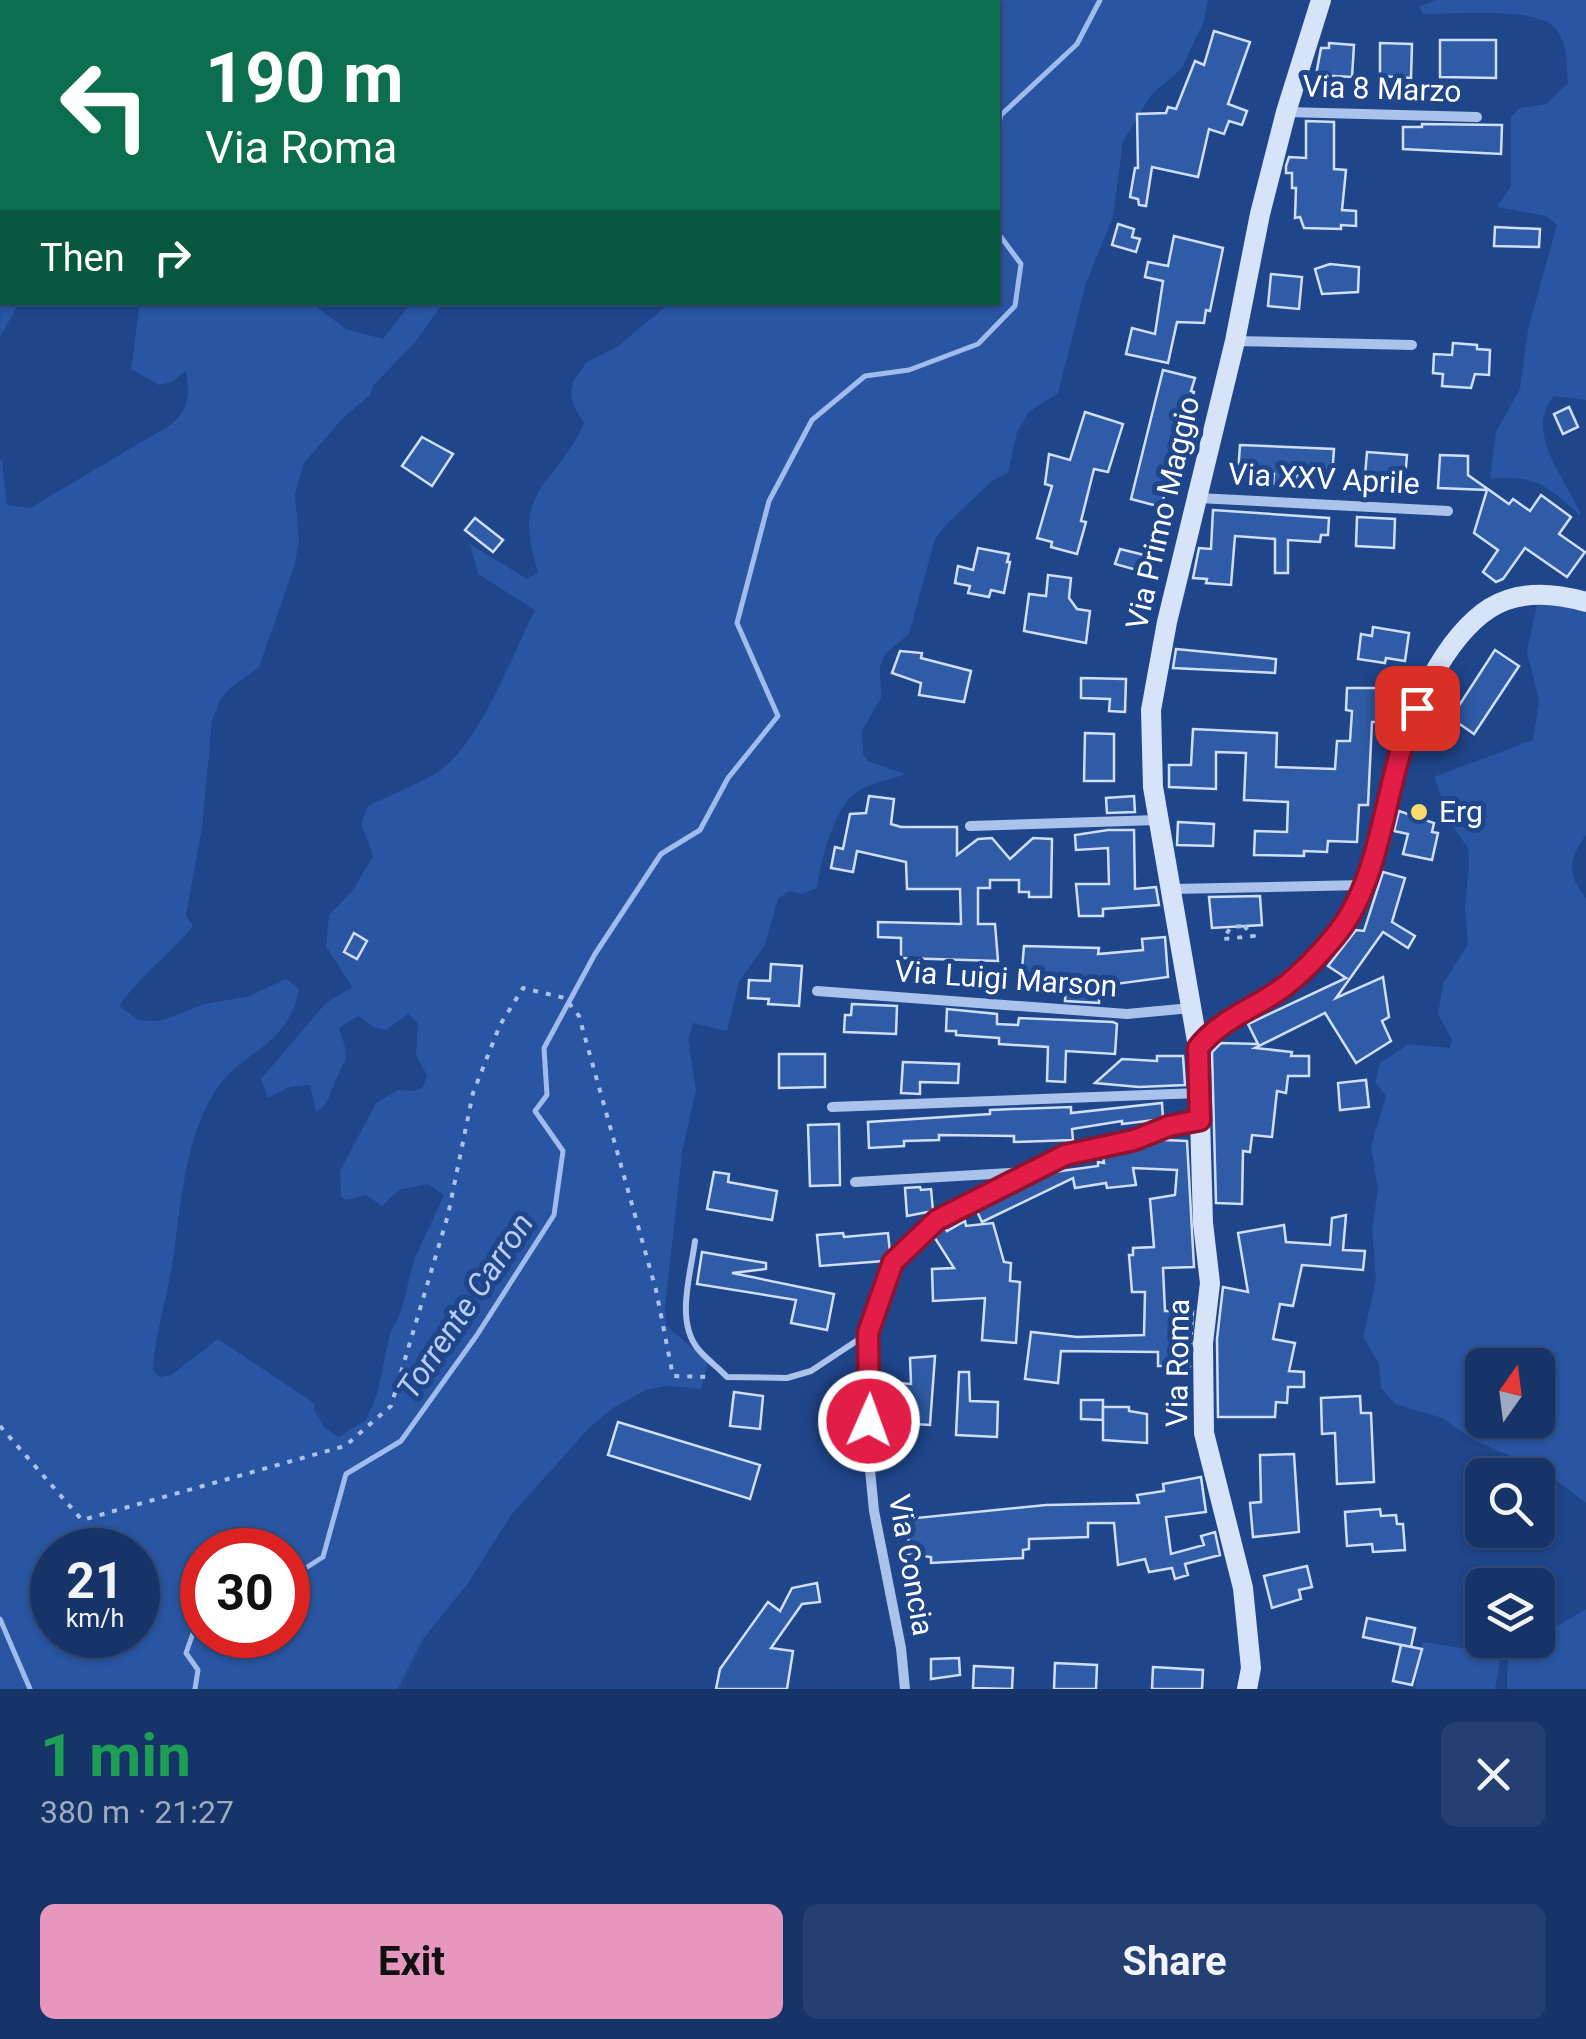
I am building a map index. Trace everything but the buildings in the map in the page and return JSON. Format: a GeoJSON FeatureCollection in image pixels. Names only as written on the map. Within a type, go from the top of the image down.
{"type":"FeatureCollection","features":[{"type":"Feature","properties":{"kind":"main road","name":"Via Primo Maggio"},"geometry":{"type":"LineString","coordinates":[[1198,1048],[1159,820],[1150,755],[1151,710],[1167,622],[1235,341],[1260,214],[1321,0]]}},
{"type":"Feature","properties":{"kind":"main road"},"geometry":{"type":"LineString","coordinates":[[1198,1048],[1226,1022],[1285,986],[1334,937],[1365,885],[1396,764],[1412,720],[1452,648],[1492,607],[1526,595],[1567,596],[1586,602]]}},
{"type":"Feature","properties":{"kind":"main road"},"geometry":{"type":"LineString","coordinates":[[1190,999],[1226,1022]]}},
{"type":"Feature","properties":{"kind":"main road","name":"Via Roma"},"geometry":{"type":"LineString","coordinates":[[1198,1048],[1203,1223],[1210,1283],[1203,1344],[1204,1433],[1243,1588],[1252,1668],[1247,1689]]}},
{"type":"Feature","properties":{"kind":"street","name":"Via 8 Marzo"},"geometry":{"type":"LineString","coordinates":[[1286,112],[1477,117]]}},
{"type":"Feature","properties":{"kind":"street"},"geometry":{"type":"LineString","coordinates":[[1235,341],[1412,345]]}},
{"type":"Feature","properties":{"kind":"street","name":"Via XXV Aprile"},"geometry":{"type":"LineString","coordinates":[[1198,498],[1448,511]]}},
{"type":"Feature","properties":{"kind":"street"},"geometry":{"type":"LineString","coordinates":[[970,826],[1159,820]]}},
{"type":"Feature","properties":{"kind":"street"},"geometry":{"type":"LineString","coordinates":[[1172,889],[1365,885]]}},
{"type":"Feature","properties":{"kind":"street","name":"Via Luigi Marson"},"geometry":{"type":"LineString","coordinates":[[817,991],[1127,1014],[1190,999]]}},
{"type":"Feature","properties":{"kind":"street"},"geometry":{"type":"LineString","coordinates":[[832,1108],[1200,1093]]}},
{"type":"Feature","properties":{"kind":"street","name":"Via Concia"},"geometry":{"type":"LineString","coordinates":[[905,1689],[901,1648],[874,1511],[868,1449],[868,1333],[893,1262],[937,1220],[1065,1155],[1200,1120]]}},
{"type":"Feature","properties":{"kind":"street","name":"Via Concia"},"geometry":{"type":"LineString","coordinates":[[855,1182],[1032,1172]]}},
{"type":"Feature","properties":{"kind":"lane"},"geometry":{"type":"LineString","coordinates":[[695,1240],[686,1302],[688,1329],[696,1347],[727,1377],[786,1378],[811,1371],[868,1333]]}},
{"type":"Feature","properties":{"kind":"path"},"geometry":{"type":"LineString","coordinates":[[1244,926],[1254,936],[1223,939],[1230,927],[1244,926]]}},
{"type":"Feature","properties":{"kind":"path"},"geometry":{"type":"LineString","coordinates":[[0,1426],[82,1520],[345,1446],[390,1406],[448,1215],[473,1093],[500,1025],[523,988],[565,998],[579,1016],[656,1290],[673,1376],[727,1377]]}},
{"type":"Feature","properties":{"kind":"shaded area"},"geometry":{"type":"Polygon","coordinates":[[[1000,0],[1208,0],[1204,21],[1182,68],[1151,95],[1123,141],[1113,217],[1086,283],[1058,393],[1029,412],[1017,432],[1008,473],[993,480],[935,539],[909,634],[886,653],[880,667],[881,698],[862,731],[863,754],[868,761],[905,774],[854,794],[834,824],[817,888],[802,894],[789,891],[778,899],[765,945],[739,982],[727,1031],[693,1023],[688,1039],[696,1090],[682,1153],[665,1307],[666,1325],[708,1362],[701,1389],[666,1386],[646,1390],[613,1408],[588,1429],[512,1514],[468,1583],[423,1639],[398,1689],[0,1689],[0,461],[7,505],[30,508],[178,418],[187,400],[186,371],[159,385],[131,369],[140,305],[314,305],[346,329],[383,339],[409,305],[442,305],[415,342],[373,386],[370,395],[342,419],[304,463],[295,494],[299,540],[295,564],[259,667],[230,688],[220,700],[212,721],[202,828],[186,915],[193,926],[119,1006],[138,1020],[160,1021],[205,1004],[250,996],[286,979],[299,989],[284,1026],[225,1078],[203,1113],[184,1180],[153,1370],[160,1377],[171,1375],[218,1339],[315,1404],[314,1410],[325,1428],[339,1437],[366,1420],[377,1394],[390,1334],[401,1312],[414,1260],[444,1195],[428,1184],[399,1190],[382,1206],[366,1195],[346,1200],[341,1197],[340,1171],[376,1103],[398,1090],[423,1087],[427,1075],[416,1055],[418,1024],[408,1014],[386,1030],[358,1016],[339,1028],[346,1058],[328,1100],[316,1112],[310,1085],[289,1087],[268,1098],[261,1079],[325,1004],[352,987],[326,946],[329,915],[353,890],[373,856],[361,823],[368,806],[431,776],[454,758],[482,720],[535,610],[478,574],[470,544],[527,579],[538,572],[529,522],[533,504],[584,423],[571,395],[573,381],[587,362],[618,346],[668,305],[1000,305],[1000,0]]]}},
{"type":"Feature","properties":{"kind":"shaded area"},"geometry":{"type":"Polygon","coordinates":[[[1436,0],[1586,0],[1586,400],[1554,396],[1545,411],[1543,426],[1551,457],[1581,516],[1540,485],[1519,479],[1490,479],[1496,432],[1520,389],[1528,329],[1557,225],[1546,216],[1497,207],[1511,186],[1511,117],[1520,108],[1547,104],[1568,83],[1564,48],[1556,29],[1531,17],[1423,14],[1419,7],[1436,0]]]}},
{"type":"Feature","properties":{"kind":"shaded area"},"geometry":{"type":"Polygon","coordinates":[[[0,305],[18,305],[0,337],[0,305]]]}},
{"type":"Feature","properties":{"kind":"shaded area"},"geometry":{"type":"Polygon","coordinates":[[[1537,604],[1577,607],[1586,612],[1586,835],[1572,867],[1575,882],[1586,898],[1586,1503],[1555,1479],[1555,1458],[1515,1458],[1471,1438],[1555,1438],[1555,1348],[1465,1348],[1465,1434],[1442,1418],[1395,1404],[1381,1388],[1379,1364],[1363,1337],[1376,1280],[1372,1229],[1378,1189],[1371,1146],[1386,1096],[1375,1082],[1380,1063],[1409,1044],[1450,1048],[1452,1040],[1438,1014],[1443,984],[1468,944],[1468,848],[1453,827],[1434,777],[1533,740],[1539,701],[1527,651],[1537,604]]]}},
{"type":"Feature","properties":{"kind":"shaded area"},"geometry":{"type":"Polygon","coordinates":[[[1586,1609],[1586,1689],[1507,1689],[1508,1658],[1555,1658],[1555,1627],[1586,1609]]]}},
{"type":"Feature","properties":{"kind":"shaded area"},"geometry":{"type":"Polygon","coordinates":[[[1367,1618],[1415,1628],[1411,1647],[1422,1649],[1423,1642],[1465,1648],[1465,1658],[1500,1658],[1495,1689],[1415,1689],[1416,1678],[1412,1685],[1393,1681],[1401,1645],[1363,1637],[1367,1618]]]}},
{"type":"Feature","properties":{"kind":"waterway","name":"Torrente Carron"},"geometry":{"type":"LineString","coordinates":[[1000,119],[1077,44],[1100,0]]}},
{"type":"Feature","properties":{"kind":"waterway","name":"Torrente Carron"},"geometry":{"type":"LineString","coordinates":[[310,1565],[323,1557],[346,1474],[401,1441],[477,1335],[554,1215],[563,1151],[535,1111],[547,1095],[544,1048],[595,954],[661,854],[700,830],[728,778],[778,716],[737,623],[769,501],[812,420],[865,376],[909,370],[978,344],[1015,306],[1021,264],[1000,236]]}},
{"type":"Feature","properties":{"kind":"waterway"},"geometry":{"type":"LineString","coordinates":[[0,1619],[30,1689]]}},
{"type":"Feature","properties":{"kind":"waterway","name":"Torrente Carron"},"geometry":{"type":"LineString","coordinates":[[190,1658],[198,1670],[195,1689]]}},
{"type":"Feature","properties":{"kind":"place","name":"Erg"},"geometry":{"type":"Point","coordinates":[1419,812]}},
{"type":"Feature","properties":{"kind":"route"},"geometry":{"type":"LineString","coordinates":[[869,1421],[868,1333],[893,1262],[937,1220],[1065,1155],[1200,1120],[1197,1052],[1204,1039],[1285,986],[1334,937],[1349,916],[1365,885],[1396,764],[1417,708]]}}]}
